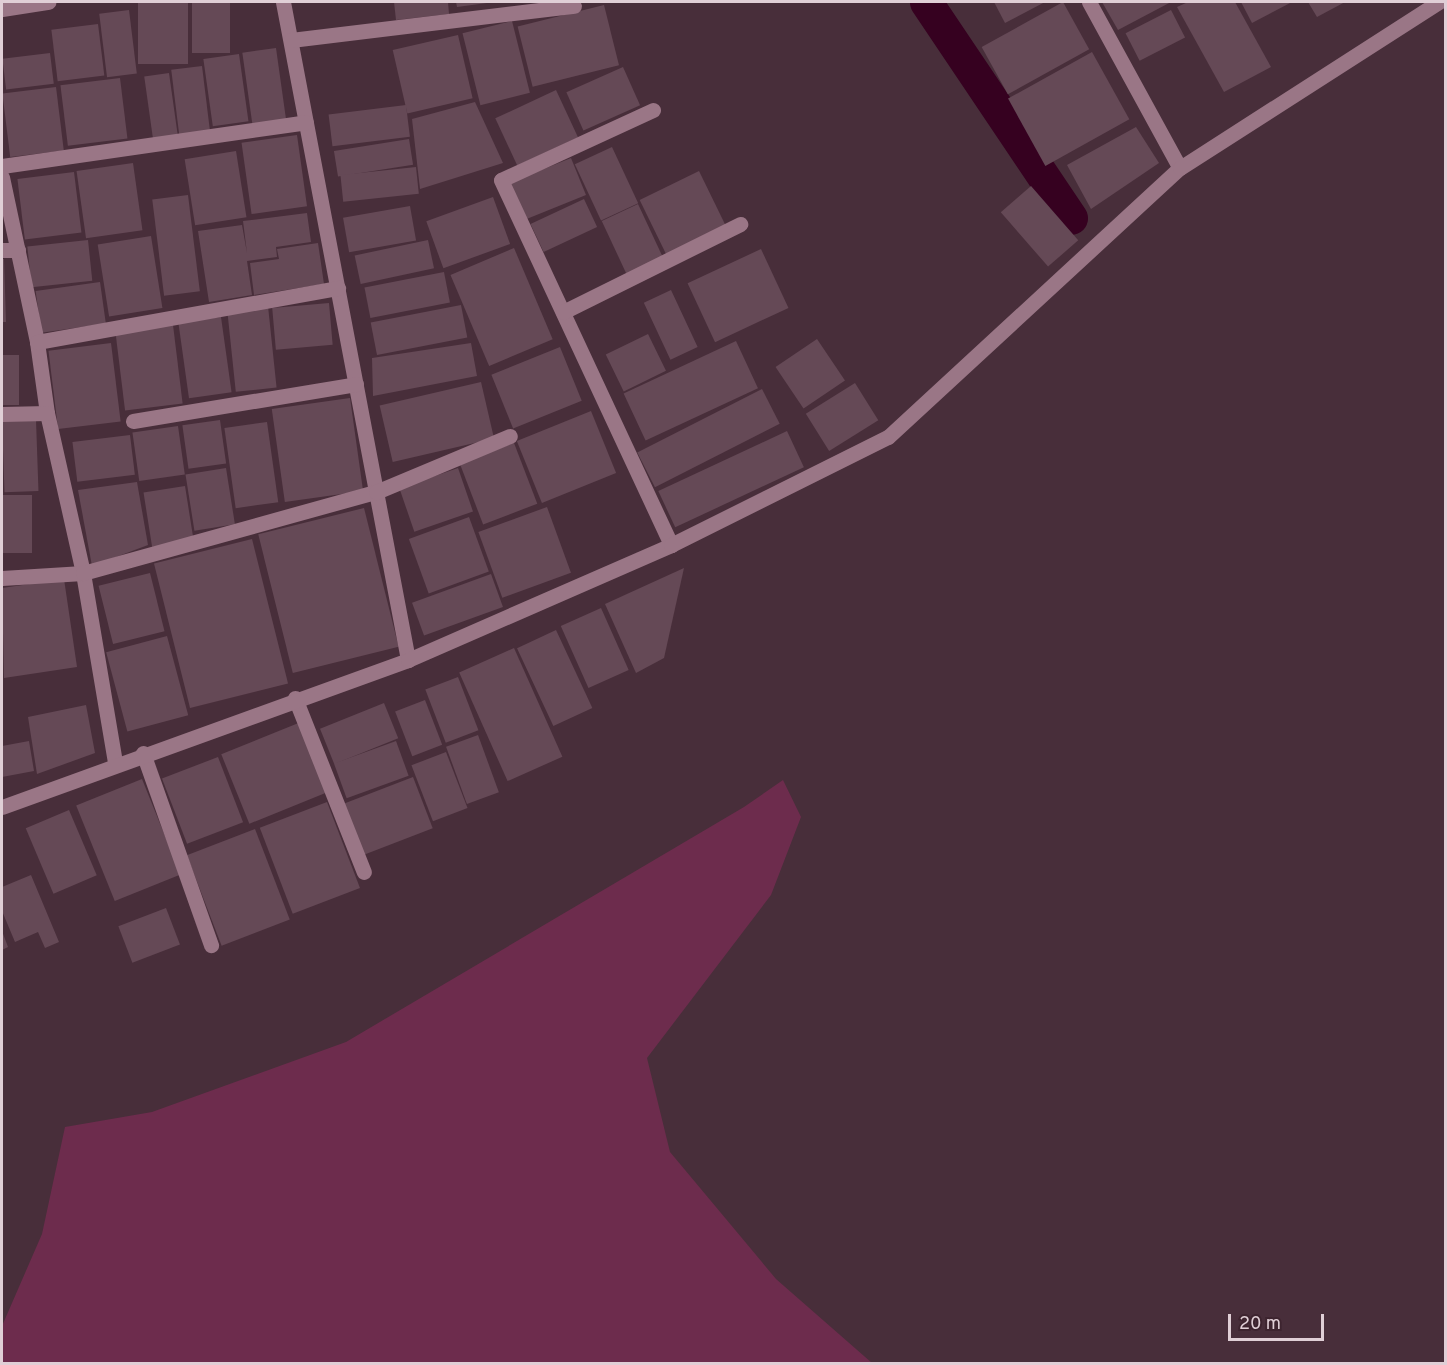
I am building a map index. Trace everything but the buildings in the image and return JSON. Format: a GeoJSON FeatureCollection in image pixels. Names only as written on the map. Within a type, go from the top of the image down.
{"type":"FeatureCollection","features":[{"type":"Feature","properties":{"kind":"street"},"geometry":{"type":"LineString","coordinates":[[2,9],[48,2]]}},
{"type":"Feature","properties":{"kind":"street"},"geometry":{"type":"LineString","coordinates":[[284,2],[408,660]]}},
{"type":"Feature","properties":{"kind":"street"},"geometry":{"type":"LineString","coordinates":[[1089,2],[1180,168]]}},
{"type":"Feature","properties":{"kind":"street"},"geometry":{"type":"LineString","coordinates":[[2,807],[115,762],[408,660],[671,545],[888,437],[1180,168],[1439,2]]}},
{"type":"Feature","properties":{"kind":"street"},"geometry":{"type":"LineString","coordinates":[[291,40],[574,6]]}},
{"type":"Feature","properties":{"kind":"street"},"geometry":{"type":"LineString","coordinates":[[653,110],[501,180],[671,545]]}},
{"type":"Feature","properties":{"kind":"street"},"geometry":{"type":"LineString","coordinates":[[2,166],[306,122]]}},
{"type":"Feature","properties":{"kind":"street"},"geometry":{"type":"LineString","coordinates":[[2,177],[36,342],[47,413],[83,573],[115,762]]}},
{"type":"Feature","properties":{"kind":"street"},"geometry":{"type":"LineString","coordinates":[[563,312],[740,224]]}},
{"type":"Feature","properties":{"kind":"street"},"geometry":{"type":"LineString","coordinates":[[2,250],[18,250]]}},
{"type":"Feature","properties":{"kind":"street"},"geometry":{"type":"LineString","coordinates":[[36,342],[338,288]]}},
{"type":"Feature","properties":{"kind":"street"},"geometry":{"type":"LineString","coordinates":[[133,421],[356,384]]}},
{"type":"Feature","properties":{"kind":"street"},"geometry":{"type":"LineString","coordinates":[[2,414],[47,413]]}},
{"type":"Feature","properties":{"kind":"street"},"geometry":{"type":"LineString","coordinates":[[2,578],[83,573],[376,492],[510,436]]}},
{"type":"Feature","properties":{"kind":"street"},"geometry":{"type":"LineString","coordinates":[[295,698],[364,873]]}},
{"type":"Feature","properties":{"kind":"street"},"geometry":{"type":"LineString","coordinates":[[143,753],[211,945]]}},
{"type":"Feature","properties":{"kind":"shaded area"},"geometry":{"type":"Polygon","coordinates":[[[783,780],[801,817],[771,895],[647,1058],[670,1152],[776,1279],[872,1363],[2,1363],[2,1326],[42,1234],[65,1127],[152,1112],[346,1042],[744,807],[783,780]]]}},
{"type":"Feature","properties":{"kind":"waterway"},"geometry":{"type":"LineString","coordinates":[[926,2],[1071,218]]}}]}
